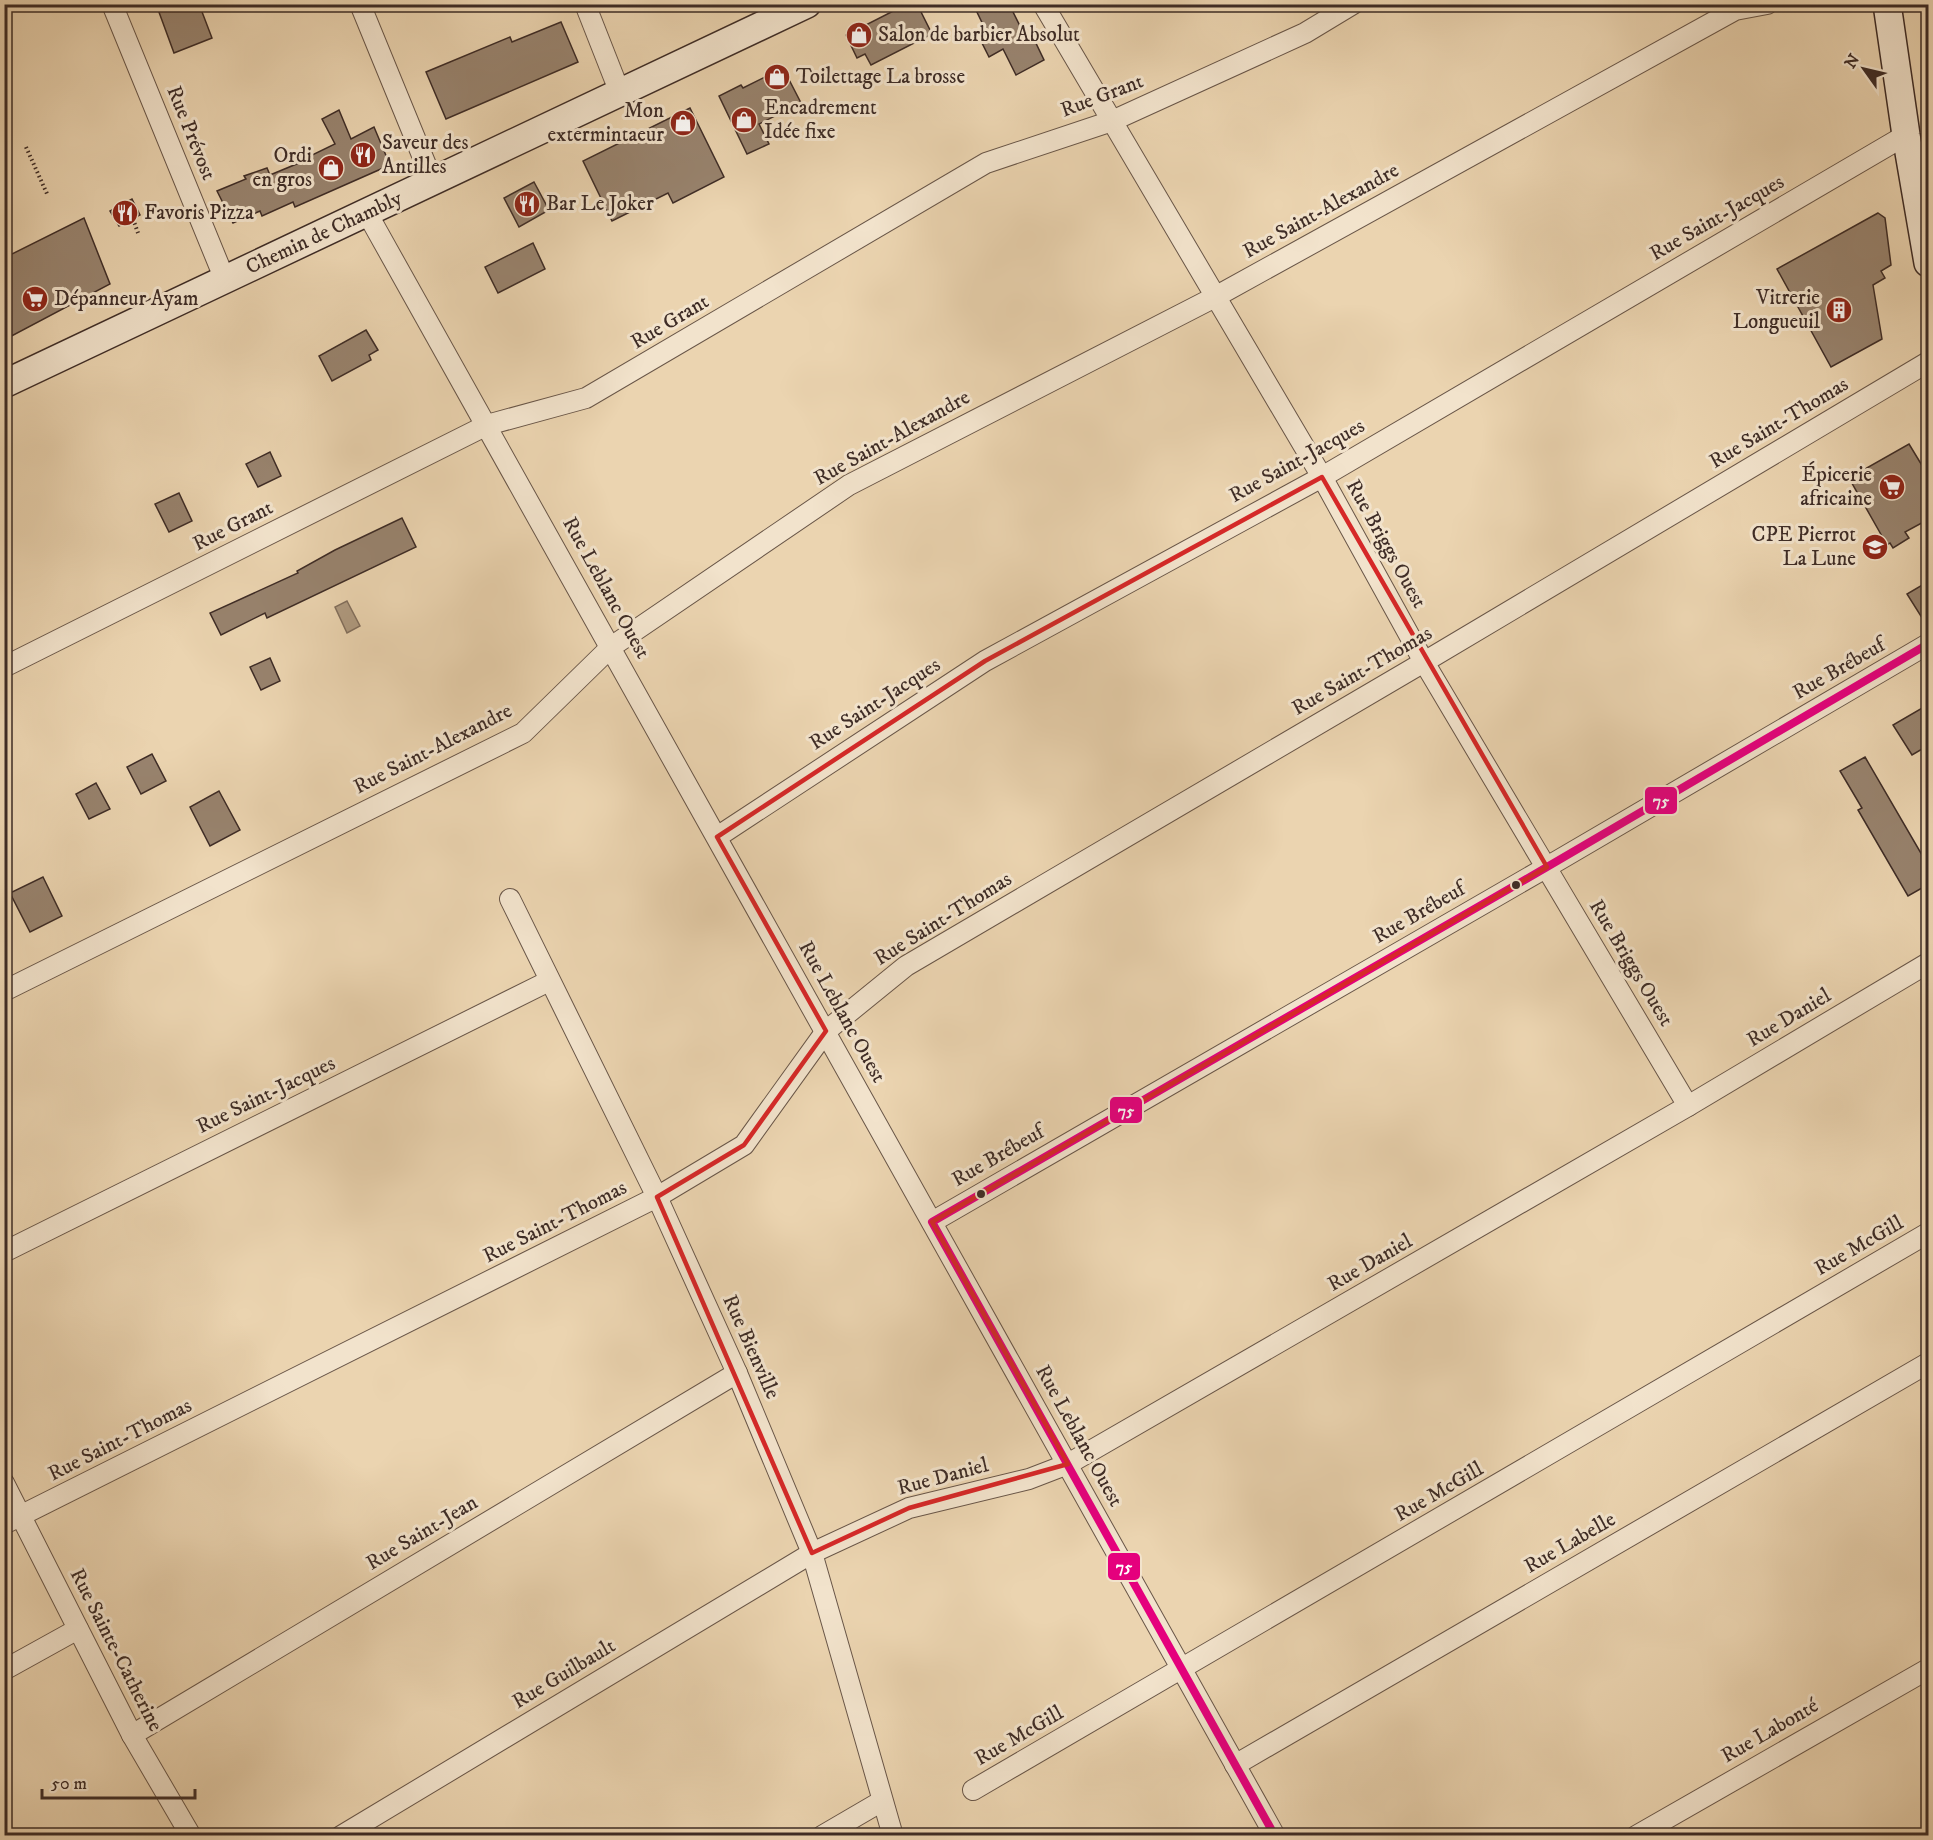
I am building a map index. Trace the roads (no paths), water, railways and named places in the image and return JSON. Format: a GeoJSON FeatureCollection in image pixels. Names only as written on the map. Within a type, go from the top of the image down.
{"type":"FeatureCollection","features":[{"type":"Feature","properties":{"kind":"main road"},"geometry":{"type":"LineString","coordinates":[[1887,4],[1906,135],[1929,262]]}},
{"type":"Feature","properties":{"kind":"main road","name":"Chemin de Chambly"},"geometry":{"type":"LineString","coordinates":[[4,384],[620,93],[798,6]]}},
{"type":"Feature","properties":{"kind":"street","name":"Rue Prévost"},"geometry":{"type":"LineString","coordinates":[[112,4],[225,280]]}},
{"type":"Feature","properties":{"kind":"street"},"geometry":{"type":"LineString","coordinates":[[360,4],[433,182]]}},
{"type":"Feature","properties":{"kind":"street"},"geometry":{"type":"LineString","coordinates":[[585,4],[620,93]]}},
{"type":"Feature","properties":{"kind":"street","name":"Rue Briggs Ouest"},"geometry":{"type":"LineString","coordinates":[[1043,4],[1322,477],[1424,662],[1688,1106]]}},
{"type":"Feature","properties":{"kind":"street","name":"Rue Grant"},"geometry":{"type":"LineString","coordinates":[[4,667],[487,425],[586,398],[986,163],[1112,121],[1305,33],[1353,4]]}},
{"type":"Feature","properties":{"kind":"street","name":"Rue Saint-Alexandre"},"geometry":{"type":"LineString","coordinates":[[4,991],[523,733],[612,648],[849,485],[1215,297],[1735,10],[1767,4]]}},
{"type":"Feature","properties":{"kind":"street","name":"Rue Saint-Jacques"},"geometry":{"type":"LineString","coordinates":[[717,837],[985,661],[1322,477],[1906,135]]}},
{"type":"Feature","properties":{"kind":"street","name":"Rue Leblanc Ouest"},"geometry":{"type":"LineString","coordinates":[[367,213],[1275,1836]]}},
{"type":"Feature","properties":{"kind":"street","name":"Rue Saint-Thomas"},"geometry":{"type":"LineString","coordinates":[[13,1520],[657,1197],[744,1145],[825,1031],[906,966],[1929,362]]}},
{"type":"Feature","properties":{"kind":"street","name":"Rue Brébeuf"},"geometry":{"type":"LineString","coordinates":[[932,1222],[1929,644]]}},
{"type":"Feature","properties":{"kind":"street","name":"Rue Bienville"},"geometry":{"type":"LineString","coordinates":[[510,899],[657,1197],[737,1373],[812,1553],[893,1836]]}},
{"type":"Feature","properties":{"kind":"street","name":"Rue Daniel"},"geometry":{"type":"LineString","coordinates":[[812,1553],[909,1508],[1029,1479],[1068,1464],[1688,1106],[1929,963]]}},
{"type":"Feature","properties":{"kind":"street","name":"Rue Saint-Jacques"},"geometry":{"type":"LineString","coordinates":[[4,1252],[549,981]]}},
{"type":"Feature","properties":{"kind":"street","name":"Rue McGill"},"geometry":{"type":"LineString","coordinates":[[973,1790],[1929,1233]]}},
{"type":"Feature","properties":{"kind":"street","name":"Rue Labelle"},"geometry":{"type":"LineString","coordinates":[[1235,1765],[1929,1363]]}},
{"type":"Feature","properties":{"kind":"street","name":"Rue Saint-Jean"},"geometry":{"type":"LineString","coordinates":[[132,1735],[737,1373]]}},
{"type":"Feature","properties":{"kind":"street","name":"Rue Sainte-Catherine"},"geometry":{"type":"LineString","coordinates":[[4,1483],[13,1520],[78,1629],[132,1735],[191,1836]]}},
{"type":"Feature","properties":{"kind":"street","name":"Rue Guilbault"},"geometry":{"type":"LineString","coordinates":[[341,1836],[812,1553]]}},
{"type":"Feature","properties":{"kind":"street"},"geometry":{"type":"LineString","coordinates":[[4,1671],[78,1629]]}},
{"type":"Feature","properties":{"kind":"street","name":"Rue Labonté"},"geometry":{"type":"LineString","coordinates":[[1636,1836],[1929,1669]]}},
{"type":"Feature","properties":{"kind":"street"},"geometry":{"type":"LineString","coordinates":[[822,1836],[882,1801]]}},
{"type":"Feature","properties":{"kind":"place","name":"Salon de barbier Absolut"},"geometry":{"type":"Point","coordinates":[859,35]}},
{"type":"Feature","properties":{"kind":"place","name":"Toilettage La brosse"},"geometry":{"type":"Point","coordinates":[777,77]}},
{"type":"Feature","properties":{"kind":"place","name":"Encadrement Idée fixe"},"geometry":{"type":"Point","coordinates":[744,120]}},
{"type":"Feature","properties":{"kind":"place","name":"Mon extermintaeur"},"geometry":{"type":"Point","coordinates":[683,123]}},
{"type":"Feature","properties":{"kind":"place","name":"Saveur des Antilles"},"geometry":{"type":"Point","coordinates":[363,155]}},
{"type":"Feature","properties":{"kind":"place","name":"Ordi en gros"},"geometry":{"type":"Point","coordinates":[331,168]}},
{"type":"Feature","properties":{"kind":"place","name":"Bar Le Joker"},"geometry":{"type":"Point","coordinates":[527,204]}},
{"type":"Feature","properties":{"kind":"place","name":"Favoris Pizza"},"geometry":{"type":"Point","coordinates":[125,213]}},
{"type":"Feature","properties":{"kind":"place","name":"Dépanneur Ayam"},"geometry":{"type":"Point","coordinates":[35,299]}},
{"type":"Feature","properties":{"kind":"place","name":"Vitrerie Longueuil"},"geometry":{"type":"Point","coordinates":[1839,310]}},
{"type":"Feature","properties":{"kind":"place","name":"Épicerie africaine"},"geometry":{"type":"Point","coordinates":[1892,487]}},
{"type":"Feature","properties":{"kind":"place","name":"CPE Pierrot La Lune"},"geometry":{"type":"Point","coordinates":[1875,547]}}]}
